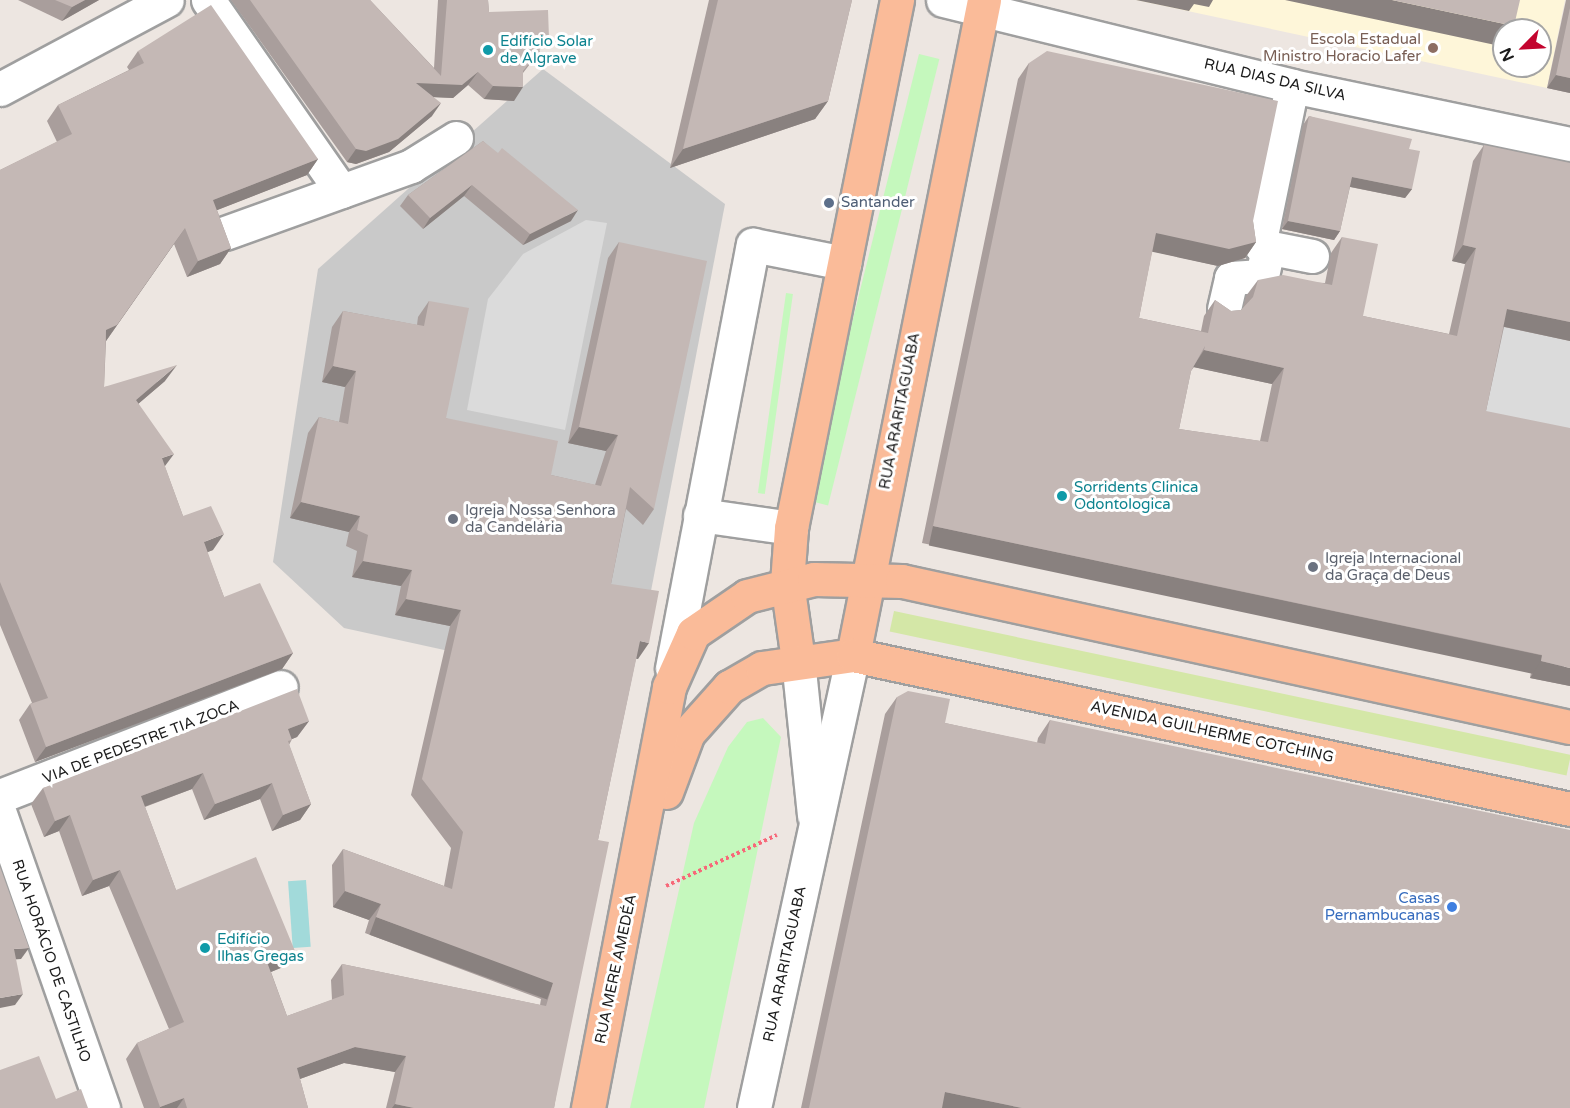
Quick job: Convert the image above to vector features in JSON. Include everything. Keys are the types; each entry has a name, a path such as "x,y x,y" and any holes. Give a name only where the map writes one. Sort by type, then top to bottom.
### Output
{"main road":[{"name":"RUA ARARITAGUABA","path":"798,660 787,583 791,528 897,0"},
{"name":"RUA ARARITAGUABA","path":"854,655 867,578 983,4"},
{"name":"RUA MERE AMEDÉA","path":"588,1108 669,687 693,633 734,601 787,583 867,578"},
{"path":"867,578 902,581 1570,727"},
{"name":"RUA MERE AMEDÉA","path":"643,831 660,810 688,733 708,710 754,672 798,660 854,655"},
{"name":"AVENIDA GUILHERME COTCHING","path":"854,655 1570,809"}],"street":[{"path":"0,89 167,0"},
{"path":"208,0 341,191"},
{"name":"RUA DIAS DA SILVA","path":"943,0 983,4 1292,86 1570,144"},
{"path":"1292,86 1260,241 1268,248 1312,256"},
{"path":"225,233 411,166 456,138"},
{"path":"669,687 753,245 844,262"},
{"path":"1224,309 1231,278 1263,275 1268,248"},
{"path":"700,515 791,528"},
{"name":"RUA ARARITAGUABA","path":"754,1108 815,820 827,796 854,655"},
{"name":"RUA ARARITAGUABA","path":"798,660 815,820"},
{"name":"VIA DE PEDESTRE TIA ZOCA","path":"0,796 281,687"},
{"name":"RUA HORÁCIO DE CASTILHO","path":"0,814 103,1108"}],"path":[{"path":"666,886 777,835"}],"shaded area":[{"name":"Escola Estadual Ministro Horacio Lafer","path":"1136,0 1565,0 1552,64 1552,18 1492,18 1492,76"},
{"path":"543,69 725,204 638,659 499,662 344,628 273,562 318,269"},
{"name":"Escola Estadual Ministro Horacio Lafer","path":"1500,78 1549,78 1547,88"},
{"path":"586,220 607,223 565,430 467,410 488,299 523,254"},
{"path":"1496,325 1570,341 1570,447 1475,427"}],"green space":[{"path":"919,54 939,59 828,505 808,500"},
{"path":"786,293 793,294 765,494 758,493"},
{"path":"894,611 1570,755 1567,775 890,632"},
{"path":"763,718 781,737 704,1108 630,1108 694,823 728,747 747,722"}],"water":[{"path":"306,880 311,947 293,948 288,881"}],"building":[{"path":"55,0 85,0 72,7"},
{"path":"250,0 370,0 441,76 447,0 488,0 489,12 548,10 549,38 523,71 523,87 493,86 478,72 462,85 416,83 441,103 398,139 366,151 356,149"},
{"path":"718,0 852,0 828,101 683,149"},
{"path":"1392,0 1520,0 1516,18 1492,18 1492,21"},
{"path":"211,5 318,159 213,200 231,248 198,261 185,228 117,325 106,330 104,387 177,365 136,400 174,454 162,458 183,516 211,506 224,534 204,542 224,597 260,583 293,653 46,747 30,704 48,698 0,582 0,170 72,134 58,105 144,63 138,51"},
{"path":"1570,8 1570,78 1556,75"},
{"path":"1047,51 1278,101 1253,221 1256,242 1229,249 1156,233 1139,318 1208,333 1215,300 1231,311 1241,310 1253,297 1258,280 1283,275 1332,285 1342,237 1378,244 1363,316 1457,336 1476,248 1463,245 1484,145 1570,163 1570,322 1507,309 1486,411 1570,428 1570,668 1541,661 1542,655 933,526 1029,63","holes":["1205,346 1204,350 1284,368 1268,442 1179,429 1191,371"]},
{"path":"1309,116 1412,139 1409,149 1420,151 1412,189 1352,177 1340,231 1288,221"},
{"path":"483,141 498,153 502,148 578,210 530,234 472,185 430,218 408,195"},
{"path":"619,242 707,261 654,509 630,487 611,584 659,591 649,643 640,641 598,840 609,842 554,1108 414,1108 395,1104 406,1056 355,1047 297,1068 308,1108 187,1108 184,1098 160,1107 137,1043 184,1022 120,870 93,880 70,815 55,821 43,788 297,689 309,721 288,729 292,740 288,741 311,804 283,815 272,783 215,804 203,773 141,796 176,890 256,857 295,951 267,962 287,1016 344,995 342,964 546,1006 553,983 376,917 381,904 345,891 343,849 452,889 463,832 422,779 461,610 406,599 412,570 363,561 368,535 357,530 360,516 301,502 319,417 348,424 356,371 333,366 343,311 424,326 429,301 469,308 446,418 558,441 551,475 601,486 618,435 579,427"},
{"path":"908,691 950,699 945,723 1045,744 1050,720 1570,830 1570,1108 1022,1108 945,1092 942,1108 809,1108 897,697"},
{"path":"0,867 29,948 14,949 23,994 0,998"},
{"path":"39,1056 56,1099 81,1089 88,1108 0,1108 0,1070"}],"place":[{"name":"Escola Estadual Ministro Horacio Lafer","path":"1433,48"},
{"name":"Edifício Solar de Algrave","path":"488,50"},
{"name":"Santander","path":"829,203"},
{"name":"Sorridents Clinica Odontologica","path":"1062,496"},
{"name":"Igreja Nossa Senhora da Candelária","path":"453,519"},
{"name":"Igreja Internacional da Graça de Deus","path":"1313,567"},
{"name":"Casas Pernambucanas","path":"1452,907"},
{"name":"Edifício Ilhas Gregas","path":"205,948"}]}
